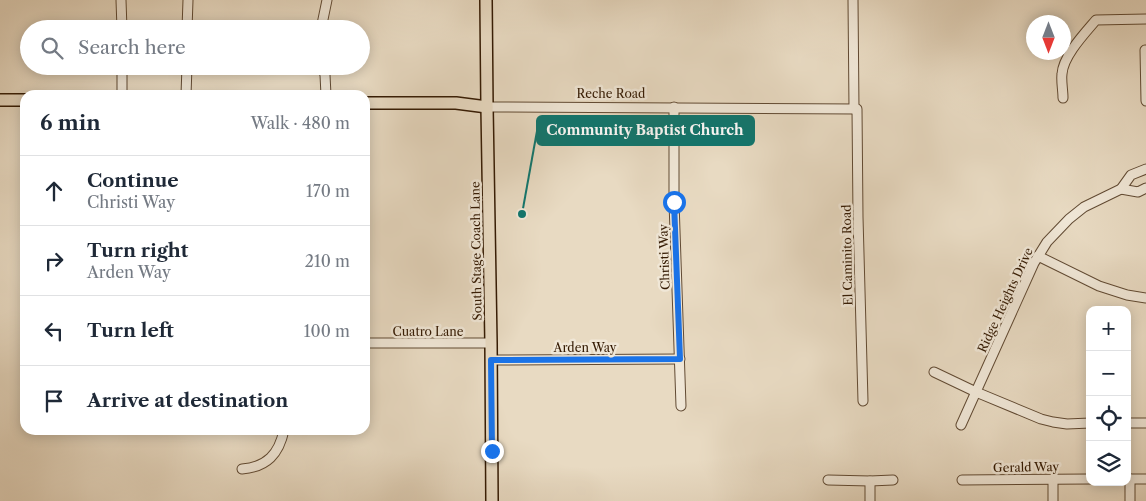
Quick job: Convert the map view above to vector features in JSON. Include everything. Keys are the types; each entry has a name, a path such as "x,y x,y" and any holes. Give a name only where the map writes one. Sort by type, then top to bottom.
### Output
{"main road":[{"name":"South Stage Coach Lane","path":"486,0 492,501"},
{"path":"0,100 20,100"},
{"name":"Reche Road","path":"370,103 456,103 487,107"}],"street":[{"path":"121,0 122,20"},
{"path":"187,20 188,0"},
{"path":"323,20 326,0"},
{"name":"El Caminito Road","path":"854,0 863,401"},
{"path":"1063,98 1063,68 1074,46 1096,20 1146,19"},
{"path":"1146,50 1146,101"},
{"path":"122,75 122,90"},
{"path":"186,75 186,90"},
{"path":"325,75 326,90"},
{"name":"Reche Road","path":"487,107 856,109"},
{"name":"Christi Way","path":"674,107 674,202 681,406"},
{"name":"Ridge Heights Drive","path":"961,425 1038,256 1047,242 1069,219 1084,207 1121,189 1131,175 1146,169"},
{"name":"Ridge Heights Drive","path":"1121,189 1138,192 1146,188"},
{"path":"1038,256 1099,286 1127,296 1146,299"},
{"name":"Cuatro Lane","path":"370,343 491,343"},
{"name":"Arden Way","path":"491,360 680,359"},
{"path":"934,372 1041,419 1067,424 1086,423"},
{"path":"1131,423 1146,423"},
{"path":"242,469 253,468 269,460 278,448 283,435"},
{"path":"1053,479 1053,501"},
{"name":"Gerald Way","path":"962,480 1086,479"},
{"path":"1131,479 1146,479"},
{"path":"828,480 893,480"},
{"path":"870,481 870,501"},
{"path":"1129,486 1130,501"}],"place":[{"name":"Community Baptist Church","path":"522,214"}],"route":[{"path":"492,451 491,360 680,359 674,202"}]}
